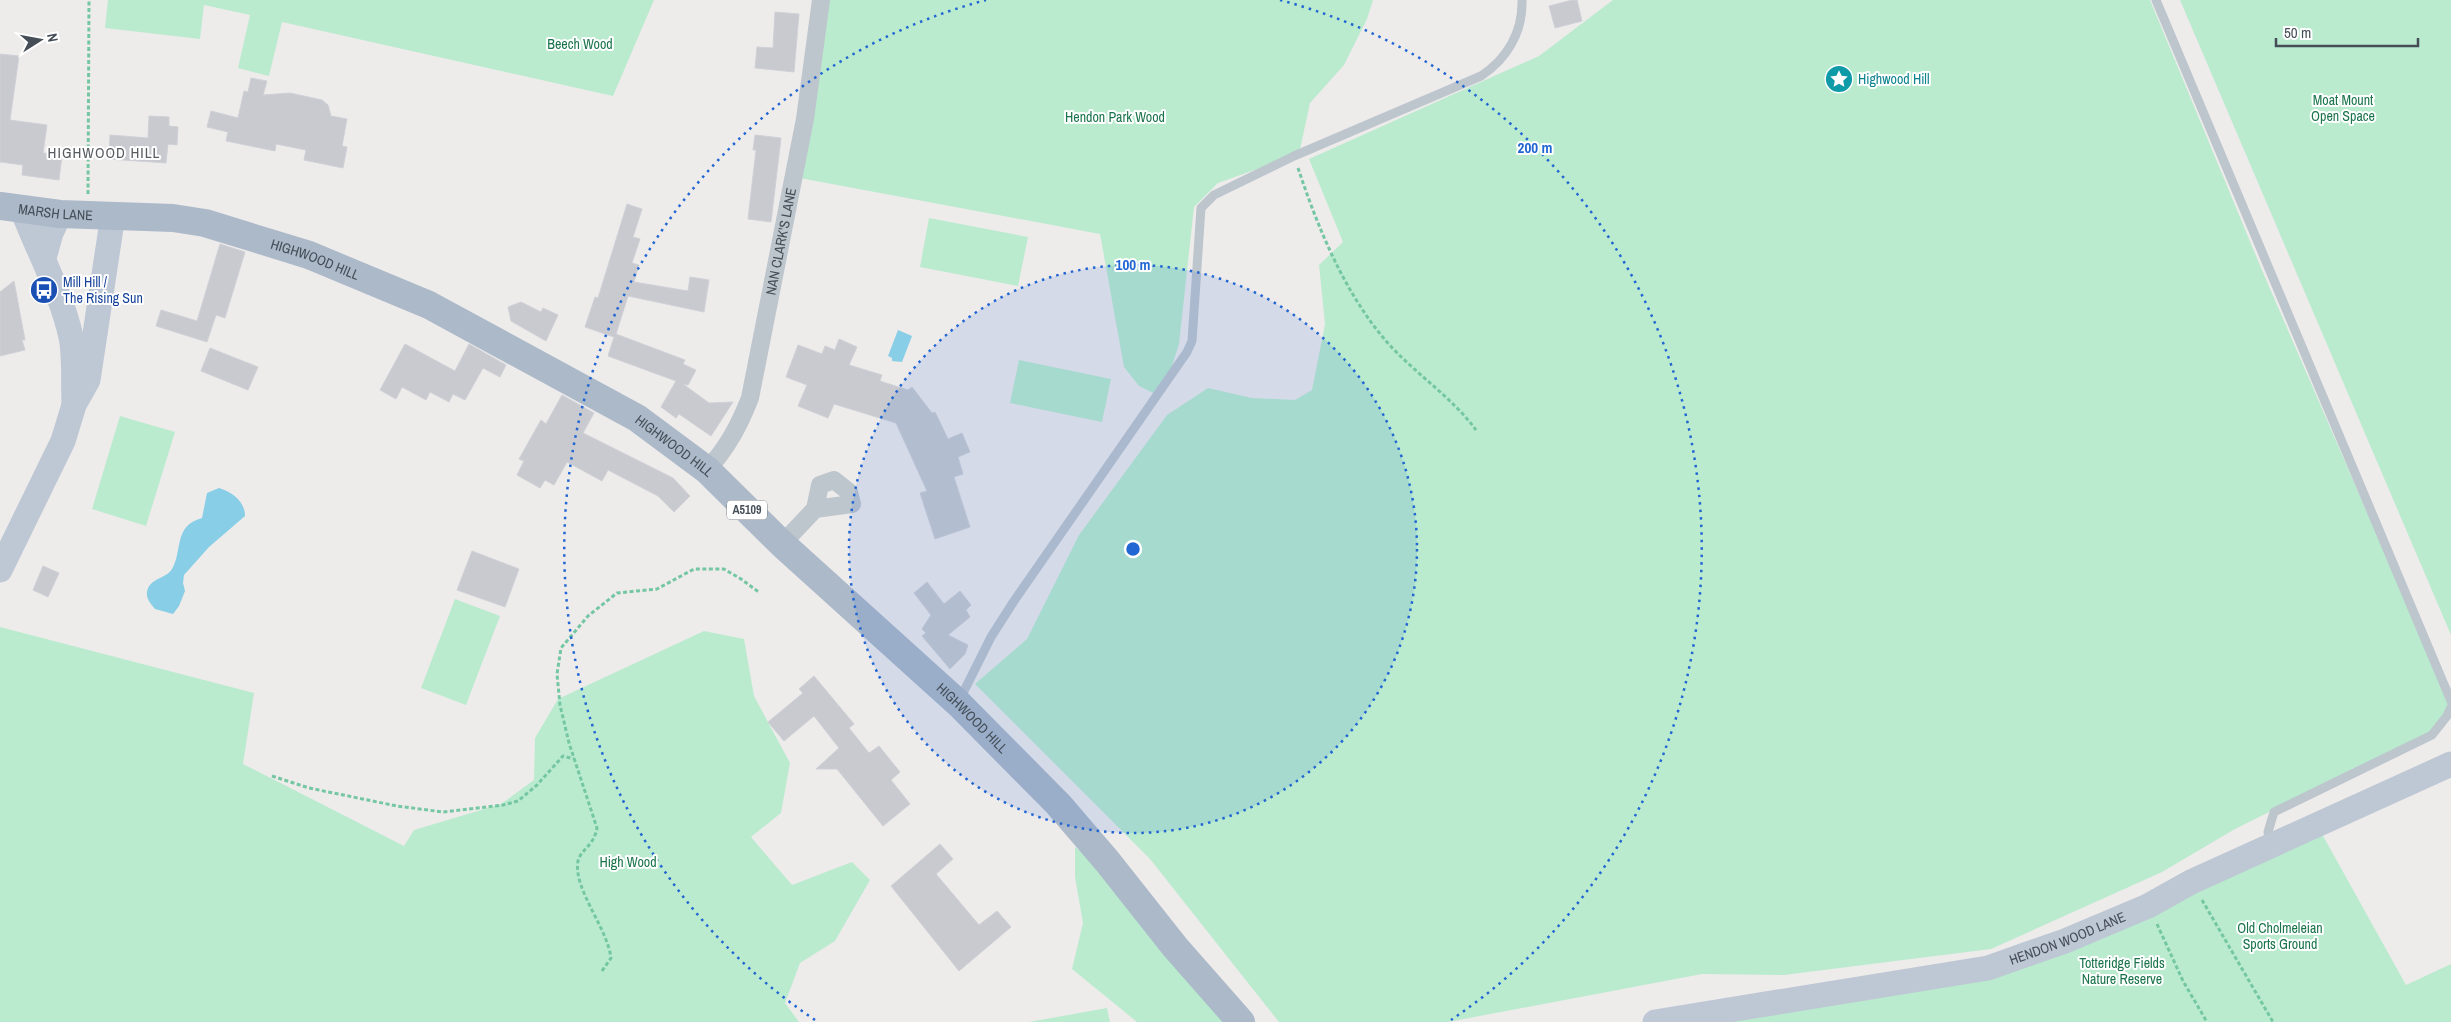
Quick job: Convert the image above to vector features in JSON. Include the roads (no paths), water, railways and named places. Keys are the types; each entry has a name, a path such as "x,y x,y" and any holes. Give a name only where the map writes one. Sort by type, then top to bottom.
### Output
{"main road":[{"name":"MARSH LANE","path":"11,207 60,214 100,215"},
{"path":"11,207 44,258 71,338 74,405"},
{"path":"44,258 50,233 60,214"},
{"name":"HIGHWOOD HILL","path":"100,215 174,218 205,223 309,255 430,305 637,418 707,470 782,544 958,704 1058,804 1107,861 1175,947 1241,1022"},
{"path":"0,570 63,441 74,405 88,380 100,215"},
{"name":"HENDON WOOD LANE","path":"1655,1022 1988,968 2065,941 2148,906 2191,882 2451,764"}],"street":[{"name":"NAN CLARK'S LANE","path":"707,470 723,453 739,427 750,398 805,119 821,0"},
{"path":"782,544 815,509"}],"lane":[{"path":"958,704 991,637 1014,601 1187,352 1192,341 1201,208 1214,194 1294,156 1481,76 1493,69 1503,58 1518,33 1523,15 1522,0"},
{"path":"2156,0 2451,701"},
{"path":"2271,846 2268,832 2274,812 2432,734 2447,716 2451,707"}],"water":[{"path":"898,330 912,336 902,362 892,361 892,358 888,356"},
{"path":"219,488 237,498 243,506 245,516 209,547 184,575 185,591 179,606 173,614 155,609 147,597 148,587 172,569 183,533 193,522 202,518 207,493"}],"place":[{"name":"Highwood Hill","path":"1839,79"},
{"name":"Mill Hill / The Rising Sun","path":"44,290"}],"district":[{"name":"HIGHWOOD HILL","path":"104,152"}],"park label":[{"name":"Beech Wood","path":"580,44"},
{"name":"Moat Mount Open Space","path":"2343,108"},
{"name":"Hendon Park Wood","path":"1115,117"},
{"name":"High Wood","path":"628,862"},
{"name":"Old Cholmeleian Sports Ground","path":"2280,936"},
{"name":"Totteridge Fields Nature Reserve","path":"2122,972"}]}
